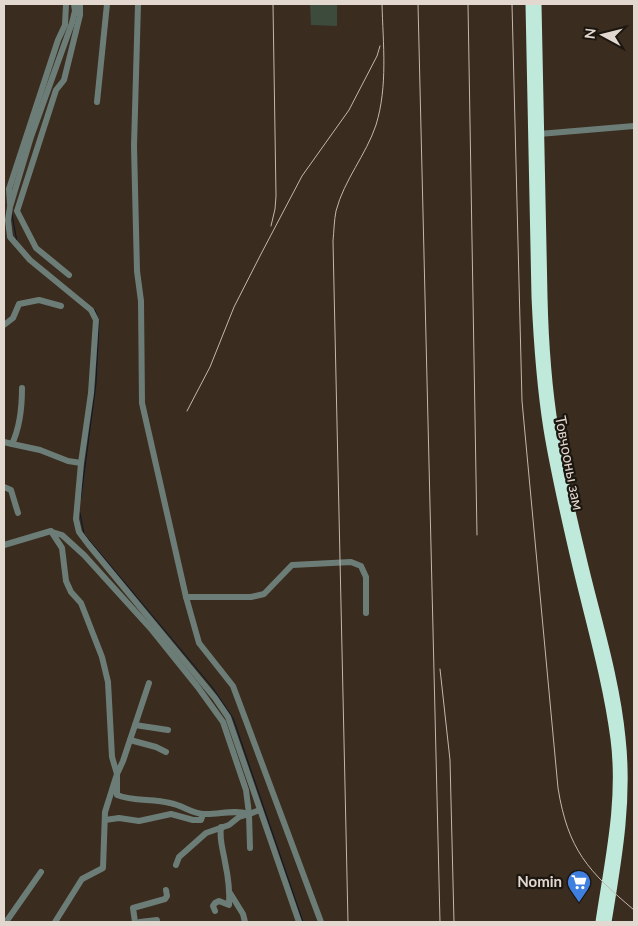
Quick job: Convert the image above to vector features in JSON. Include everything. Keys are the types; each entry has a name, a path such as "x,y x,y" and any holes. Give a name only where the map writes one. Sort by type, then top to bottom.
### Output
{"highway":[{"name":"Товчооны зам","path":"530,4 536,297 543,398 555,465 603,677 615,745 617,776 616,815 600,922"},
{"name":"Товчооны зам","path":"537,4 543,306 550,397 581,554 611,677 621,738 624,776 623,815 607,922"}],"street":[{"path":"10,208 9,189 58,40 65,25 66,4"},
{"path":"74,4 75,11 72,23 31,137 8,220 10,238 30,260 91,310 96,320 91,393 81,464 76,519 79,532 215,698 228,717 299,922"},
{"path":"69,275 36,248 17,211 56,90 64,80 80,16 80,4"},
{"path":"97,102 107,4"},
{"path":"138,4 134,146 136,271 141,300 142,402 186,597 199,643 232,686 320,922"},
{"path":"539,134 634,126"},
{"path":"4,325 13,318 19,304 39,300 61,306"},
{"path":"12,444 16,436 22,405 22,388"},
{"path":"4,442 40,450 81,464"},
{"path":"4,486 10,490 18,513"},
{"path":"51,531 62,548 66,582 71,592 81,603 102,657 109,690 112,757 117,774 117,796 169,802 203,814 231,811 249,814"},
{"path":"4,545 51,531 62,535 84,555 152,630 197,686 222,722 246,790 250,848"},
{"path":"186,597 251,597 264,594 292,565 351,562 362,566 366,577 366,613"},
{"path":"55,922 82,879 104,868 105,812 149,682"},
{"path":"135,725 168,730"},
{"path":"130,740 156,747 166,752"},
{"path":"176,865 179,857 206,833 260,810"},
{"path":"105,820 119,818 140,821 171,814 193,820 201,820 203,814"},
{"path":"215,911 213,906 219,901 229,905 230,893 226,863 220,842 221,827"},
{"path":"6,922 41,872"},
{"path":"135,922 133,908 164,899 166,890"},
{"path":"230,893 243,914 245,922"},
{"path":"140,922 156,920"}],"green space":[{"path":"310,4 337,4 337,26 311,25"}],"waterway":[{"path":"12,214 17,242"},
{"path":"81,497 96,383 99,321 95,310"},
{"path":"80,513 84,534 212,687 233,718 303,922"}],"railway":[{"path":"271,226 276,196 273,4"},
{"path":"348,922 333,241 336,211 344,189 372,136 380,110 384,65 382,4"},
{"path":"418,4 440,922"},
{"path":"468,4 477,535"},
{"path":"512,4 522,401 558,788 568,828 582,858 592,871 634,910"},
{"path":"187,411 210,367 234,307 302,176 349,110 377,56 380,46"},
{"path":"440,669 450,760 454,922"}],"place":[{"name":"Nomin","path":"579,903"}]}
